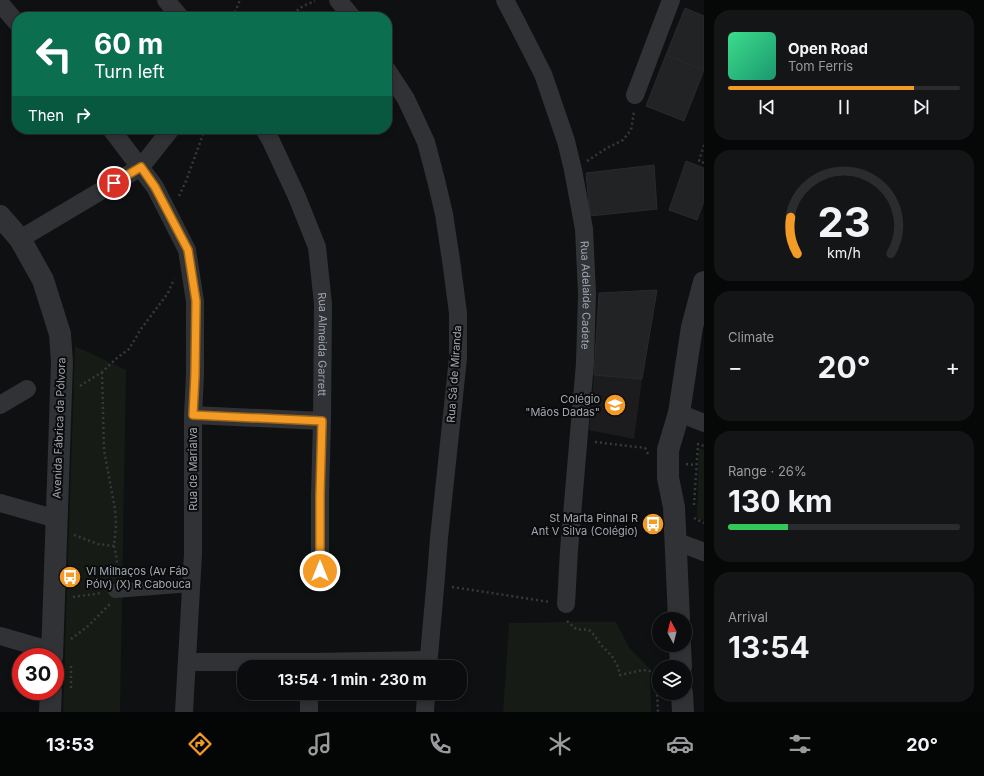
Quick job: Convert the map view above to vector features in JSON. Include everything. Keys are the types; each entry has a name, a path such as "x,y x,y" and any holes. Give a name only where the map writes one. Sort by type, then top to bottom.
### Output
{"street":[{"path":"166,0 176,12"},
{"path":"338,0 348,12"},
{"name":"Rua Adelaide Cadete","path":"504,0 543,74 566,141 584,229 587,294 585,363 580,437 570,535 566,604"},
{"path":"636,95 671,0"},
{"path":"0,3 12,17"},
{"name":"Rua Sá de Miranda","path":"392,78 406,99 426,142 444,214 458,313 458,358 439,538 428,660"},
{"name":"Rua de Marialva","path":"115,134 155,187 188,250 196,301 193,415 193,554 184,712"},
{"path":"20,239 141,167 167,134"},
{"name":"Rua Almeida Garrett","path":"267,134 317,247 323,304 320,571"},
{"name":"Avenida Fábrica da Pólvora","path":"0,216 20,239 43,280 60,334 62,362 57,519 58,648"},
{"path":"679,612 674,507 668,478 668,450 679,413 692,327 704,282"},
{"path":"0,405 27,389"},
{"path":"679,413 704,423"},
{"path":"674,507 680,478 681,449 679,413"},
{"path":"193,415 322,421"},
{"path":"0,503 57,519"},
{"path":"675,542 704,552"},
{"path":"115,590 191,585"},
{"path":"0,636 35,648"},
{"path":"188,662 237,663"},
{"path":"50,712 56,700"},
{"path":"309,712 310,700"},
{"path":"425,712 426,700"},
{"path":"682,700 683,712"}],"path":[{"path":"235,12 240,0"},
{"path":"295,12 303,6 315,1"},
{"path":"573,170 607,148 623,140 631,130 634,118 636,95"},
{"path":"704,145 699,161 704,163"},
{"path":"71,639 87,627 110,603 115,590 117,558 114,546 116,524 115,509 104,450 102,372 129,349"},
{"path":"580,437 593,442 645,448 651,459 668,465"},
{"path":"704,446 698,444 694,519 704,523"},
{"path":"72,534 98,544 114,546"},
{"path":"436,585 566,604 566,616 568,622 576,629 589,630 594,635 612,656 618,667 620,676 643,670 656,672 658,712"},
{"path":"71,598 115,590"}],"shaded area":[{"path":"75,346 126,370 120,712 63,712"},
{"name":"Colégio \"Mãos Dadas\"","path":"594,375 642,379 634,439 589,430"},
{"path":"699,448 704,450 704,521 697,518"},
{"path":"616,622 630,649 650,669 651,712 503,712 509,623"}],"building":[{"path":"685,8 704,16 704,70 666,55"},
{"path":"666,55 704,70 684,121 646,106"},
{"path":"686,161 704,168 704,201 697,220 669,210"},
{"path":"654,165 657,209 590,216 586,173"},
{"path":"657,290 642,379 594,375 599,293"}],"place":[{"name":"Colégio \"Mãos Dadas\"","path":"615,405"},
{"name":"St Marta Pinhal R Ant V Silva (Colégio)","path":"653,524"},
{"name":"Vl Milhaços (Av Fáb Pólv) (X) R Cabouca","path":"70,577"}],"route":[{"path":"114,183 141,167 155,187 188,250 196,301 193,415 322,421 320,571"}]}
